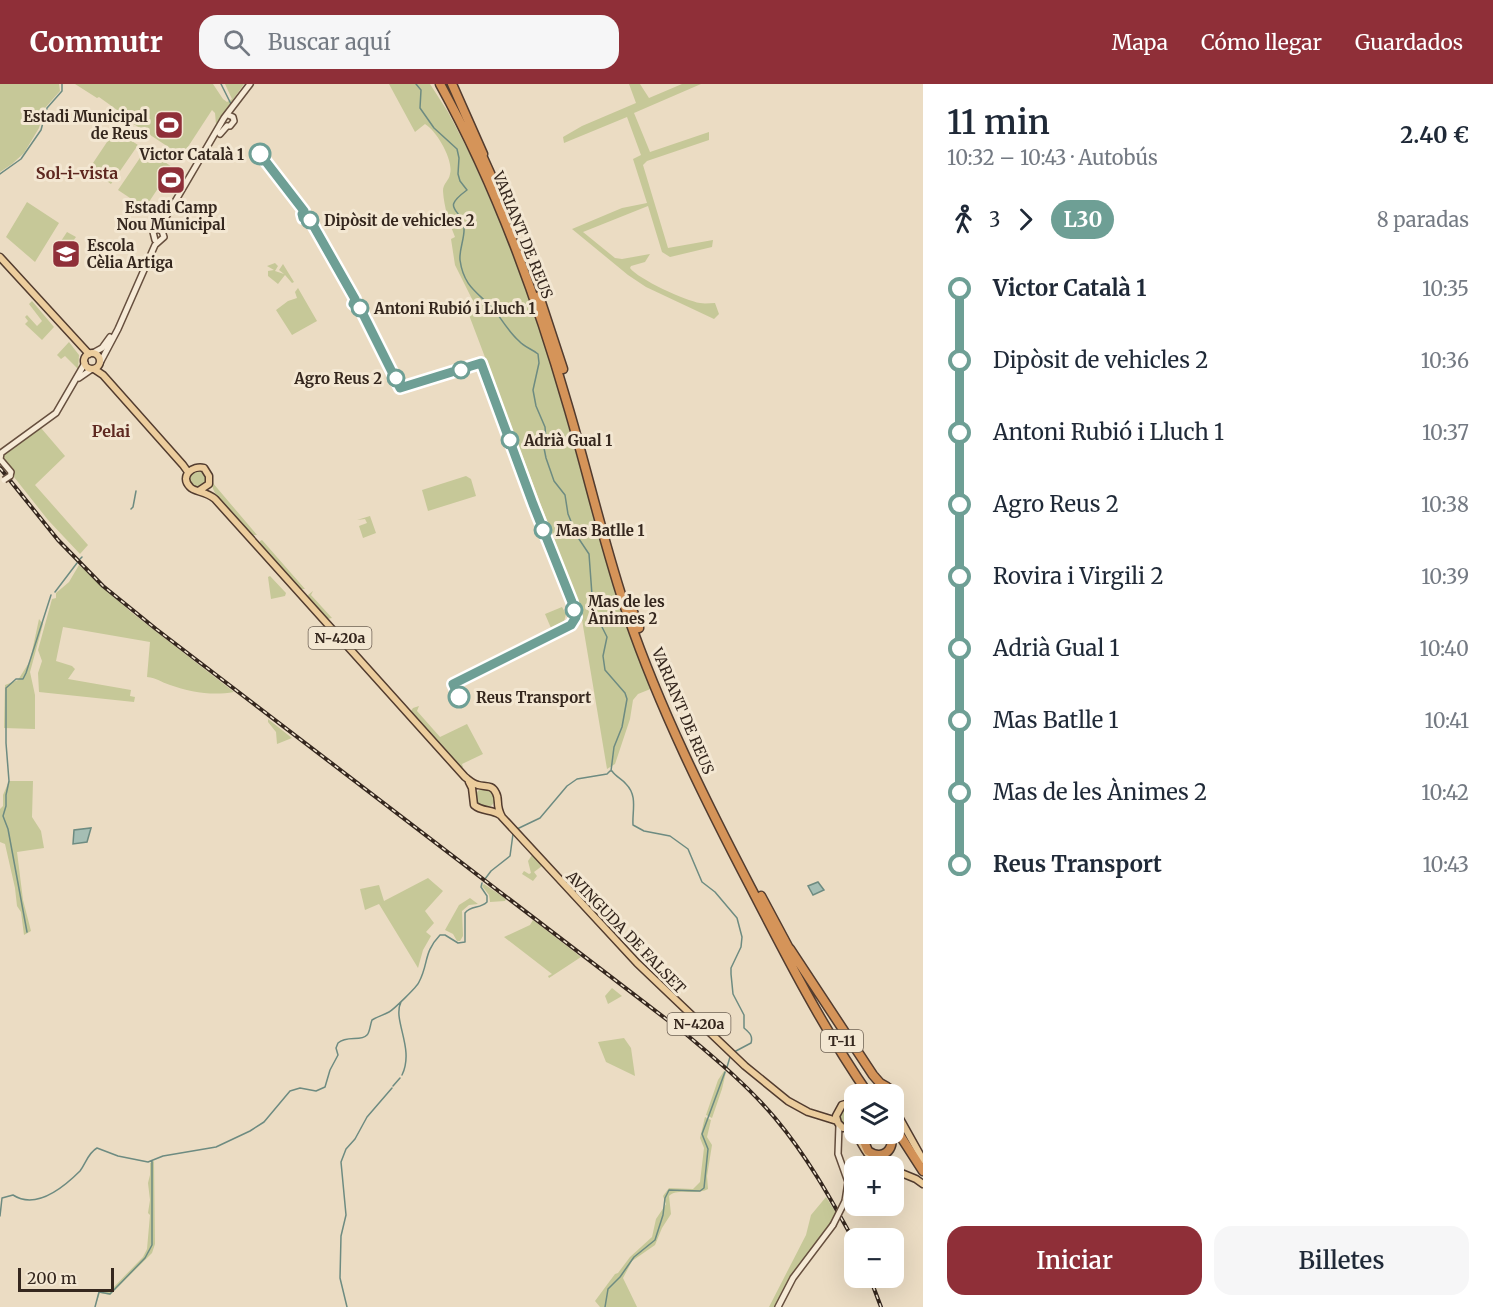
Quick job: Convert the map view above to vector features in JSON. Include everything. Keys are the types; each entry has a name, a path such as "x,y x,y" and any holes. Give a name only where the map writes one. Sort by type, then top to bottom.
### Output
{"highway":[{"path":"434,84 477,158"},
{"name":"VARIANT DE REUS","path":"440,84 477,158 513,239 568,405 628,615 651,675 732,851 812,996"},
{"name":"VARIANT DE REUS","path":"447,84 486,163 532,273 551,330 616,561 644,642 671,709 716,807 812,996"},
{"path":"452,84 479,142 486,163"},
{"path":"787,944 880,1084"},
{"name":"T-11","path":"812,996 858,1078 866,1084"},
{"name":"T-11","path":"812,996 871,1084"},
{"path":"904,1142 923,1172"},
{"path":"863,1144 868,1151 880,1155 886,1153 891,1144"},
{"path":"901,1144 923,1172"}],"main road":[{"name":"N-420a","path":"0,259 189,470"},
{"name":"N-420a","path":"88,357 98,356 96,366"},
{"name":"N-420a","path":"189,470 196,467 204,468 209,476 208,484 215,499 465,777 471,785 474,805 479,809 496,812 502,817"},
{"name":"N-420a","path":"189,470 187,484 215,499"},
{"path":"200,490 208,484"},
{"name":"N-420a","path":"465,777 475,784 490,786 494,790 502,817"},
{"path":"473,794 476,789 483,786"},
{"path":"487,810 496,802"},
{"name":"AVINGUDA DE FALSET","path":"502,817 637,963 729,1052 788,1101 808,1112 827,1117 844,1126"},
{"path":"838,1123 837,1113 844,1105"},
{"path":"827,1117 837,1113"},
{"path":"904,1126 923,1160"},
{"path":"904,1174 923,1184"}],"street":[{"path":"75,381 96,366 118,329 156,240 153,233 160,230 225,124 224,117 230,116 252,84"},
{"path":"225,124 233,124 230,116"},
{"path":"5,480 11,472 0,459 1,453 56,413 88,357 102,348 110,338 156,240"},
{"path":"778,1307 793,1278 833,1225 848,1189 847,1177 839,1156 838,1123"},
{"path":"838,1143 844,1134"}],"green space":[{"path":"0,84 59,84 60,91 45,108 39,128 24,153 0,172"},
{"name":"Estadi Municipal de Reus","path":"75,84 213,84 227,102 232,99 225,84 244,84 216,124 215,113 212,110 182,156 123,117 124,115 99,97 97,98"},
{"path":"389,84 430,84 448,112 471,156 517,261 552,368 610,575 653,688 638,694 633,700 630,719 615,764 607,769 580,608 469,315 470,309 475,305 455,265 451,239 455,237 444,203 443,191 451,168 447,154 435,133 425,124 415,132"},
{"path":"629,84 640,84 649,98 682,84 701,84 634,113 650,152 709,132 709,140 647,161 643,165 668,248 713,240 712,247 670,257 662,252 648,206 583,232 615,258 650,254 645,262 630,268 642,278 674,294 700,303 715,303 719,314 714,319 646,287 572,229 622,208 647,203 633,159 641,155 627,117 564,143 563,137 582,126 636,103"},
{"path":"115,130 138,145 111,184 89,169"},
{"path":"146,149 172,167 145,208 118,190"},
{"path":"27,202 59,223 35,262 6,237"},
{"path":"67,232 76,237 65,252 57,247"},
{"path":"275,263 278,266 275,271 284,274 279,270 283,264 294,282 292,283 285,275 278,284 268,276 268,271 274,270 267,266"},
{"path":"298,288 317,321 292,335 276,310 288,301 297,298 295,292"},
{"path":"32,301 54,327 42,340 25,324 28,321 25,317 27,315 37,326 42,321 29,304"},
{"path":"69,342 79,355 78,369 65,356 61,359 57,355"},
{"path":"41,428 65,456 35,485 88,545 80,554 48,520 14,477 14,472 4,460 4,452"},
{"path":"198,470 204,473 207,479 204,485 198,488 192,485 189,479 192,473"},
{"path":"466,476 471,479 476,496 428,511 422,490"},
{"path":"212,482 257,535 251,535 227,510 216,495"},
{"path":"370,516 376,533 363,538 359,526 367,523 365,519 357,520"},
{"path":"262,540 305,589 300,589 260,545"},
{"path":"79,565 131,612 234,692 218,694 193,691 147,677 150,642 63,627 56,661 75,669 68,679 131,690 130,696 135,697 134,702 39,692 38,673 42,661 38,650 52,599 56,598 56,593 69,582"},
{"path":"270,576 286,593 285,596 271,599 268,577"},
{"path":"313,591 311,595 332,618 327,619 309,600 308,595"},
{"path":"562,607 566,614 564,622 551,628 545,614"},
{"path":"39,619 43,624 30,672 35,695 35,729 4,728 5,685 18,680 30,661"},
{"path":"419,706 417,711 440,737 467,724 483,754 462,764 461,768 411,711"},
{"path":"268,719 292,738 277,744 276,732"},
{"path":"9,781 33,781 32,817 41,831 44,848 17,852 23,900 31,931 24,935 5,844 0,842 0,809 3,806 3,795"},
{"path":"485,788 492,791 495,798 492,805 485,808 478,805 475,798 478,791"},
{"path":"532,855 542,866 534,872 537,876 533,881 522,874 524,871 531,873 528,861"},
{"path":"428,878 443,891 425,911 434,923 426,932 431,936 423,950 418,968 379,904 365,910 360,889 379,885 384,901"},
{"path":"484,884 506,899 505,901 490,902 489,895 482,886"},
{"path":"470,898 478,904 469,905 462,911 463,936 460,941 457,941 453,934 445,930 459,905"},
{"path":"533,920 581,957 549,978 548,976 552,974 504,937 530,925"},
{"path":"612,988 622,996 608,1004 605,996"},
{"path":"624,1038 631,1048 635,1076 606,1062 598,1042"},
{"path":"724,1071 726,1072 722,1089 712,1118 706,1115 718,1080"},
{"path":"844,1108 844,1124 840,1119"},
{"path":"705,1117 711,1120 707,1137 712,1145 707,1176 708,1189 698,1192 677,1192 669,1196 671,1214 655,1245 632,1261 623,1278 637,1307 600,1307 595,1301 615,1274 652,1237 656,1219 666,1204 663,1196 669,1188 693,1189 700,1182 704,1148 700,1138"},
{"path":"154,1161 155,1244 152,1253 110,1295 100,1293 95,1307 99,1290 110,1291 143,1257 147,1249 150,1215 148,1213 150,1200 148,1183 150,1163"},
{"path":"826,1197 836,1213 822,1237 789,1282 775,1307 769,1307 806,1235 811,1215"}],"shaded area":[{"path":"91,828 87,842 73,844 74,830"},
{"path":"818,882 824,890 813,895 808,886"}],"waterway":[{"path":"0,174 21,159 41,130 47,108 62,91 62,84"},
{"path":"221,84 231,104"},
{"path":"416,84 421,90 420,108 434,128 457,149 458,174 467,190 453,205 464,227 460,260 465,278 516,338 538,354 539,363 533,390 536,406 545,427 546,458 554,481 565,495 568,514 577,536 589,554 592,595 597,617 607,637 603,656 605,670 625,693 627,699 622,727 614,747 611,771"},
{"path":"131,509 136,491"},
{"path":"55,592 77,563"},
{"path":"27,932 8,829 3,816 9,781 6,688 16,679 23,679 26,673 51,595"},
{"path":"517,829 540,818 567,786 577,779 607,774 610,771"},
{"path":"612,771 626,784 632,794 633,825 644,831 670,836 688,849 702,882 715,892 737,918 742,937 741,947 731,968 733,994 744,1015 744,1028 752,1038 751,1043 734,1052"},
{"path":"485,879 491,871 510,856 513,834"},
{"path":"0,1216 2,1198 13,1195 31,1200 49,1195 80,1171 89,1155 97,1148 118,1156 148,1162 163,1156 216,1147 264,1122 290,1091 300,1088 316,1091 325,1087 338,1055 336,1048 338,1043 345,1039 361,1038 367,1035 372,1020 391,1010 410,993 419,982 431,947 440,935 445,935 458,943 465,942 465,913 487,902 487,896 481,887 482,883"},
{"path":"401,1002 399,1017 406,1055 402,1075"},
{"path":"727,1067 730,1057"},
{"path":"605,1307 608,1289 634,1257 655,1240 669,1190 700,1191 704,1188 708,1149 702,1134 725,1072"},
{"path":"393,1086 400,1078"},
{"path":"347,1307 340,1278 341,1236 346,1215 341,1162 346,1149 355,1139 367,1117 392,1088"},
{"path":"95,1307 99,1292 110,1294 145,1258 152,1245 152,1161"}],"railway":[{"path":"0,468 58,540 103,586 687,1035 733,1075 787,1132 828,1194 847,1228"},
{"path":"874,1288 881,1307"}],"bus line":[{"name":"L30","path":"260,154 304,211 303,218 309,218 355,299 353,304 356,307 359,306 400,388 481,363 572,602 576,617 571,625 453,684 459,697"}],"place":[{"name":"Estadi Municipal de Reus","path":"169,125"},
{"name":"Victor Català 1","path":"260,154"},
{"name":"Estadi Camp Nou Municipal","path":"171,180"},
{"name":"Dipòsit de vehicles 2","path":"310,220"},
{"name":"Escola Cèlia Artiga","path":"66,254"},
{"name":"Antoni Rubió i Lluch 1","path":"360,308"},
{"name":"Agro Reus 2","path":"396,378"},
{"name":"Adrià Gual 1","path":"510,440"},
{"name":"Mas Batlle 1","path":"543,530"},
{"name":"Mas de les Ànimes 2","path":"574,610"},
{"name":"Reus Transport","path":"459,697"}],"district":[{"name":"Sol-i-vista","path":"77,173"},
{"name":"Pelai","path":"111,431"}]}
